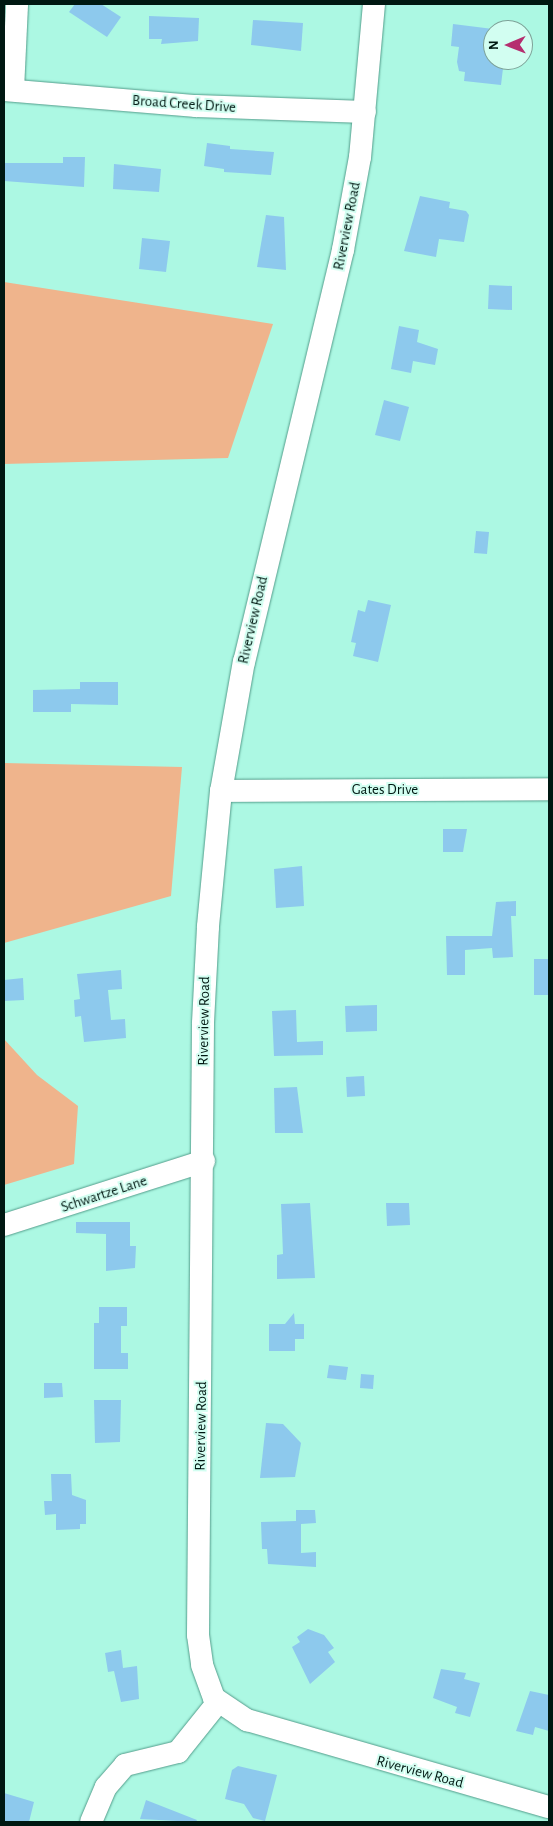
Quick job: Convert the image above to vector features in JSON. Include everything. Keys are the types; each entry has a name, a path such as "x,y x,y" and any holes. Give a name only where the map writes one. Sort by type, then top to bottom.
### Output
{"street":[{"path":"8,90 17,4"},
{"name":"Riverview Road","path":"374,4 365,112 341,258 244,661 221,791 205,970 198,1635 202,1664 218,1702 263,1726 549,1807"},
{"name":"Broad Creek Drive","path":"8,90 196,106 365,112"},
{"name":"Gates Drive","path":"221,791 549,789"},
{"name":"Schwartze Lane","path":"4,1225 204,1161"},
{"path":"91,1822 106,1787 125,1765 178,1752 218,1702"}],"shaded area":[{"path":"4,282 273,324 228,458 4,464"},
{"path":"4,763 182,767 171,896 4,943"},
{"path":"4,1039 37,1075 78,1106 74,1164 4,1185"}],"building":[{"path":"75,4 101,4 121,17 107,37 69,12"},
{"path":"149,16 199,18 198,41 161,44 162,39 149,39"},
{"path":"253,20 303,23 301,51 251,45"},
{"path":"453,24 483,28 483,70 503,70 501,85 464,81 465,72 459,71 457,62 459,47 451,46"},
{"path":"207,143 230,146 230,149 274,152 271,175 224,172 224,169 204,166"},
{"path":"63,157 85,157 84,187 4,181 4,163 63,163"},
{"path":"114,164 161,169 159,192 113,189"},
{"path":"420,196 450,202 449,208 466,211 469,215 464,242 439,239 436,257 404,251"},
{"path":"266,215 284,217 286,270 257,267"},
{"path":"142,238 170,241 166,272 139,269"},
{"path":"489,285 512,286 512,310 488,309"},
{"path":"399,326 419,330 417,342 438,349 435,365 413,361 411,373 391,369"},
{"path":"384,400 409,407 400,441 375,435"},
{"path":"476,531 489,532 487,554 474,553"},
{"path":"368,600 391,605 378,662 353,656 356,643 351,642 358,610 365,612"},
{"path":"80,682 118,682 118,705 71,704 71,712 33,712 33,690 80,689"},
{"path":"443,829 467,829 463,852 443,852"},
{"path":"302,866 304,906 276,908 274,869"},
{"path":"516,901 516,916 511,916 513,957 493,958 492,948 465,950 465,975 447,975 446,936 492,936 496,902"},
{"path":"534,959 549,959 549,995 534,995"},
{"path":"121,970 122,989 108,990 111,1020 125,1019 126,1038 84,1042 81,1016 75,1017 74,1000 80,999 77,974"},
{"path":"23,978 24,1000 4,1001 4,980"},
{"path":"377,1005 377,1031 346,1032 345,1006"},
{"path":"296,1010 297,1042 323,1041 323,1055 274,1056 272,1011"},
{"path":"364,1076 365,1096 347,1097 346,1077"},
{"path":"297,1087 303,1133 275,1133 274,1088"},
{"path":"310,1203 315,1278 277,1279 277,1255 283,1254 281,1204"},
{"path":"386,1203 409,1203 410,1225 387,1226"},
{"path":"76,1222 130,1222 130,1246 136,1246 135,1268 106,1271 106,1234 76,1233"},
{"path":"99,1307 127,1307 127,1326 121,1326 121,1353 128,1353 128,1369 94,1369 94,1323 99,1323"},
{"path":"294,1313 295,1324 304,1324 304,1339 295,1339 295,1351 269,1351 269,1324 285,1324"},
{"path":"329,1365 348,1367 346,1380 327,1378"},
{"path":"361,1374 374,1375 373,1389 360,1388"},
{"path":"44,1383 62,1383 63,1397 44,1398"},
{"path":"94,1400 121,1400 120,1442 95,1443"},
{"path":"266,1423 283,1424 301,1443 295,1477 260,1478"},
{"path":"51,1474 71,1474 72,1495 86,1500 86,1524 80,1524 80,1529 56,1530 56,1514 45,1515 44,1501 52,1501"},
{"path":"296,1510 315,1510 316,1523 301,1524 301,1553 316,1552 316,1567 268,1564 267,1549 262,1549 261,1522 296,1521"},
{"path":"308,1629 324,1635 334,1648 328,1652 335,1662 310,1684 292,1647 300,1642 297,1637"},
{"path":"121,1650 123,1668 137,1666 139,1699 121,1702 114,1671 108,1672 105,1653"},
{"path":"441,1669 466,1673 464,1679 480,1683 470,1717 455,1713 457,1707 433,1698"},
{"path":"530,1691 549,1695 549,1731 535,1727 533,1735 516,1731"},
{"path":"238,1766 277,1775 265,1821 253,1818 244,1804 225,1799 232,1770"},
{"path":"4,1793 34,1802 29,1822 4,1822"},
{"path":"146,1800 197,1820 196,1822 140,1819"}]}
